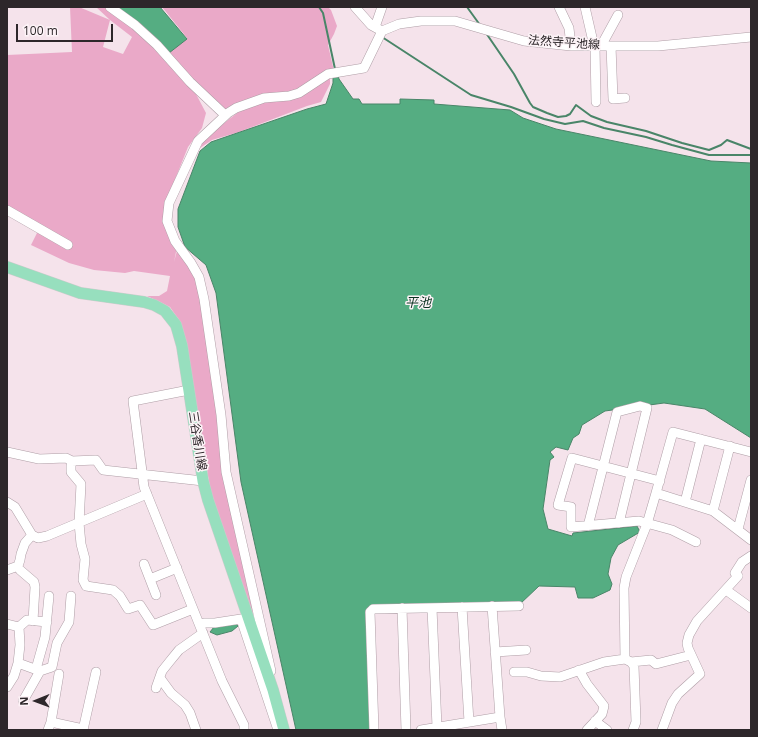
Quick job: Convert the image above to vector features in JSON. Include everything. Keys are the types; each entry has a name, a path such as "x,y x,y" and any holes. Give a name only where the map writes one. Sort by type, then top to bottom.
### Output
{"main road":[{"name":"三谷香川線","path":"7,266 60,287 80,293 144,302 154,305 165,311 176,325 180,335 203,481 212,513 272,690 284,730"}],"street":[{"path":"110,7 135,25 157,45 190,82 225,116"},
{"path":"355,7 371,26 378,29"},
{"path":"272,690 274,686 226,472 221,415 204,299 199,277 175,241 167,221 169,203 198,141 236,108 264,98 288,96 299,93 331,74 364,68 378,29 382,7"},
{"path":"559,7 569,28 571,46"},
{"path":"583,11 597,46 596,102"},
{"path":"597,46 618,15"},
{"name":"法然寺平池線","path":"378,29 409,22 455,20 524,41 571,46 658,46 751,37"},
{"path":"611,46 615,78 613,99 625,98"},
{"path":"7,210 68,245"},
{"path":"189,390 133,401 144,487 222,681 244,725 244,730"},
{"path":"588,526 617,412 640,406 647,408 620,523"},
{"path":"633,730 636,722 634,666 628,661 624,588 626,577 647,524 673,432 751,452"},
{"path":"685,502 701,439"},
{"path":"713,511 730,446"},
{"path":"7,452 39,459 66,458 72,461 96,460 103,470 203,481"},
{"path":"660,480 572,458 558,505 571,507 571,527 639,521 672,530 696,542"},
{"path":"72,461 71,472 81,484 79,523 81,544 85,559 83,580 86,586 113,590 120,596 128,609 140,606 153,625 193,609"},
{"path":"738,530 751,480"},
{"path":"656,493 713,511 751,540"},
{"path":"7,502 15,507 32,535 38,538 47,536 147,494"},
{"path":"7,570 18,566 20,554 25,543 32,535"},
{"path":"662,730 672,703 678,694 700,674 687,643 689,635 697,621 738,576 735,573 742,562 750,559"},
{"path":"144,564 156,595"},
{"path":"150,579 176,568"},
{"path":"20,570 39,587 33,621"},
{"path":"726,590 751,608"},
{"path":"23,701 38,670 45,637 49,596"},
{"path":"18,663 38,670 52,667 57,644 69,622 71,596"},
{"path":"492,606 502,730"},
{"path":"374,730 370,612 373,609 520,606"},
{"path":"462,607 466,725"},
{"path":"402,608 406,730"},
{"path":"432,608 437,727"},
{"path":"156,688 162,671 179,650 202,629 204,623 241,619 278,730"},
{"path":"19,627 27,620 47,622"},
{"path":"7,624 19,627"},
{"path":"7,687 14,676 18,663 20,645 19,627"},
{"path":"495,652 526,650"},
{"path":"514,672 527,672 541,676 560,678 604,662 651,660 656,664 691,655"},
{"path":"579,670 587,684 604,706 602,714 587,730"},
{"path":"59,674 49,726 83,730 96,672"},
{"path":"160,678 171,693 185,705 190,713 196,730"},
{"path":"421,730 437,727 466,725 500,717"},
{"path":"595,720 607,730"}],"shaded area":[{"path":"70,7 79,7 110,20 96,7 120,7 185,40 187,38 162,7 328,7 331,10 337,26 328,45 334,71 299,90 218,114 196,94 206,113 202,128 188,147 172,187 166,212 177,247 174,262 178,247 198,277 220,415 265,656 213,506 187,350 181,323 170,307 147,296 159,296 167,291 170,276 134,271 125,273 94,270 69,263 31,245 40,227 7,208 7,55 72,52","holes":["110,20 132,37 123,54 103,47"]},
{"path":"330,77 330,84 321,102 239,132 212,140 200,148 206,137 245,107 296,96 311,91 319,81"}],"water":[{"path":"116,7 160,7 187,39 169,53"},
{"name":"平池","path":"338,75 339,79 353,99 359,99 362,104 400,104 400,99 434,100 434,104 510,110 523,118 556,129 711,161 751,163 751,438 705,409 664,403 605,411 582,425 579,434 573,438 568,450 556,447 550,452 554,457 550,460 543,509 548,529 572,536 573,533 637,526 640,532 618,545 611,558 608,574 612,584 610,590 593,598 578,598 575,587 539,586 520,604 368,607 371,730 296,730 241,482 216,293 206,265 185,247 178,227 178,209 200,151 211,142 307,109 326,104 333,83 333,76"},
{"path":"235,622 238,626 232,631 217,635 210,632 214,627"}],"waterway":[{"path":"319,7 323,13 335,69"},
{"path":"467,7 480,25"},
{"path":"486,33 514,74 533,107 558,117 570,114 576,105 591,116 607,122 646,131 709,150 721,145 727,140 751,149"},
{"path":"382,37 471,95 544,119 565,124 583,121 604,128 646,137 709,155 751,155"}]}
